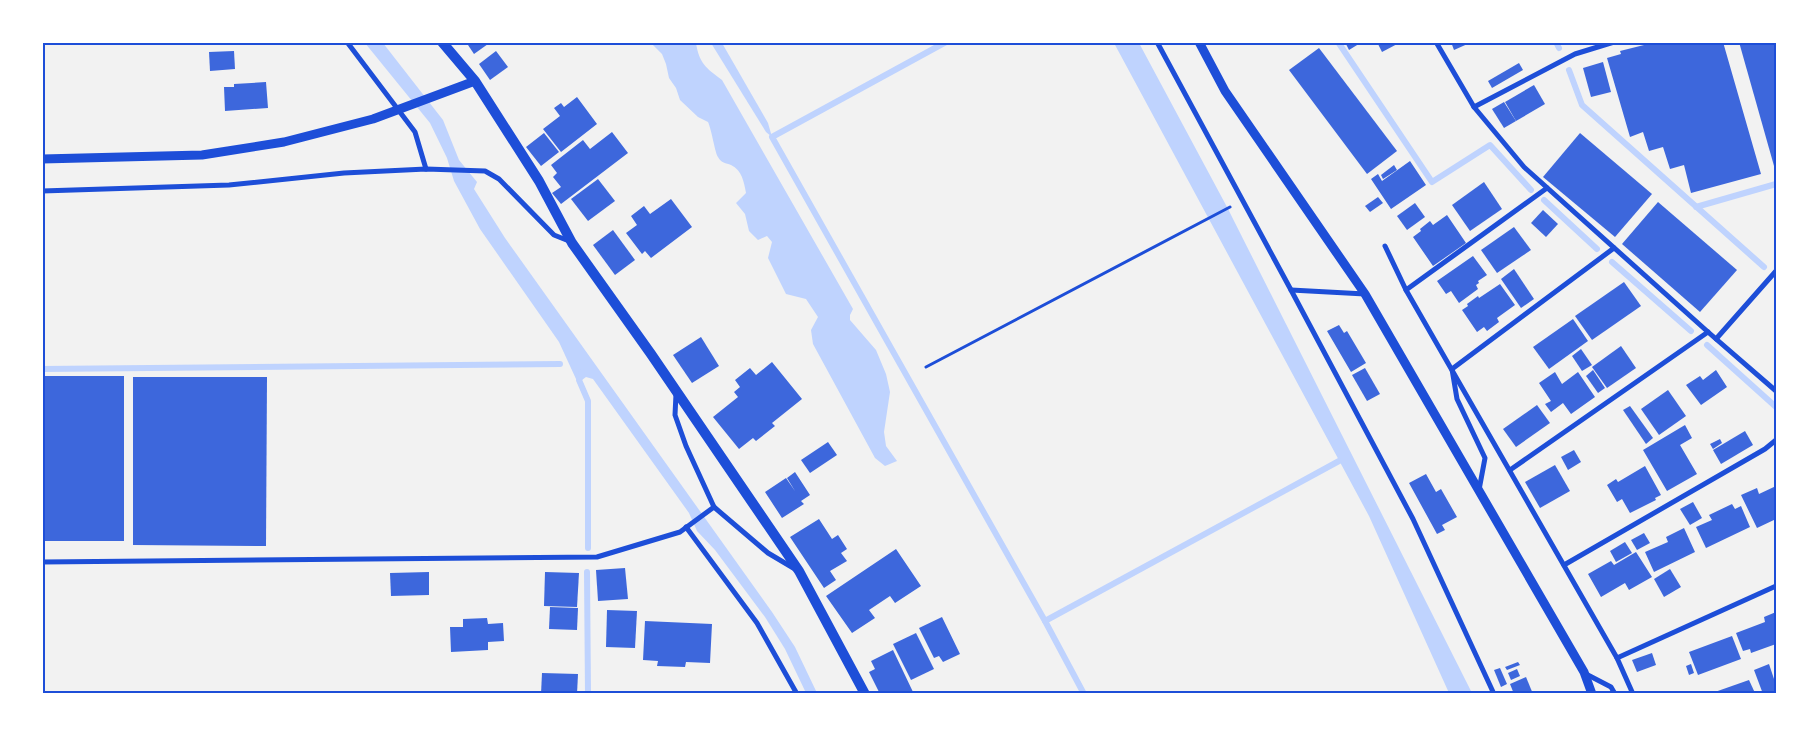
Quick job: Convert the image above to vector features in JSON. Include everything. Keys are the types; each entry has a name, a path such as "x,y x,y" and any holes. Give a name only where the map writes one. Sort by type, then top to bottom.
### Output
{"main road":[{"path":"442,42 475,81 539,182 572,243 651,354 800,571 866,694"}],"street":[{"path":"347,42 415,132 426,169"},
{"path":"1157,42 1413,519 1494,694"},
{"path":"1199,42 1225,91 1365,294 1584,672 1592,694"},
{"path":"1436,42 1474,107 1524,166 1776,391"},
{"path":"1474,107 1575,54 1614,42"},
{"path":"42,159 202,155 284,142 373,119 475,81"},
{"path":"42,191 229,185 344,172 426,169 485,171 499,180 554,235 572,243"},
{"path":"1406,290 1547,188"},
{"path":"1385,246 1406,290 1617,658 1633,694"},
{"path":"1452,369 1614,248"},
{"path":"1716,339 1776,271"},
{"path":"1291,290 1365,294"},
{"path":"1510,470 1708,332"},
{"path":"1452,369 1457,399 1485,458 1479,490"},
{"path":"676,392 675,415 686,446 714,507 768,553 800,571"},
{"path":"1564,565 1765,449 1776,440"},
{"path":"42,562 597,557 680,532 714,507"},
{"path":"686,527 757,623 797,694"},
{"path":"1617,658 1776,586"},
{"path":"1584,672 1611,686 1615,694"}],"path":[{"path":"926,367 1236,204"}],"water":[{"path":"365,43 383,43 443,120 459,160 477,182 474,189 505,238 772,612 795,647 817,693 806,693 785,649 765,617 715,550 697,531 689,513 593,379 586,377 582,380 576,379 559,342 480,229 454,181 447,158 430,123"},
{"path":"651,43 696,43 701,60 722,80 853,309 850,320 876,350 886,374 890,392 884,432 886,446 897,461 885,466 875,458 813,344 811,330 818,317 806,299 786,294 768,258 772,242 767,236 758,240 749,231 745,214 736,203 746,193 740,173 735,167 719,159 708,122 698,117 680,100 676,88 669,78 662,54"},
{"path":"711,43 722,43 768,123 772,137 766,132"},
{"path":"1114,43 1139,43 1227,207 1472,693 1449,693 1369,516"}],"building":[{"path":"466,42 487,42 488,44 474,54"},
{"path":"1345,42 1362,42 1349,50"},
{"path":"1377,42 1401,42 1382,52"},
{"path":"1451,42 1472,42 1454,50"},
{"path":"1723,42 1761,174 1691,193 1684,165 1670,169 1663,147 1649,151 1643,132 1630,137 1607,58 1621,54 1620,51 1652,43"},
{"path":"1739,42 1776,42 1776,173"},
{"path":"1319,48 1397,151 1367,174 1289,70"},
{"path":"234,51 235,69 210,71 209,52"},
{"path":"496,51 508,67 490,80 479,64"},
{"path":"1603,62 1611,92 1591,97 1583,68"},
{"path":"1519,63 1523,70 1492,88 1488,81"},
{"path":"266,82 268,108 225,111 224,87 234,87 234,84"},
{"path":"1534,85 1545,104 1516,121 1505,102"},
{"path":"577,97 597,124 561,152 543,129 560,116 554,108 561,103 564,107"},
{"path":"1504,102 1516,121 1504,128 1492,109"},
{"path":"612,132 628,153 561,204 552,193 561,187 553,177 557,173 551,165 583,140 590,149"},
{"path":"544,133 559,152 541,166 526,147"},
{"path":"1580,133 1652,194 1615,237 1543,177"},
{"path":"1410,161 1426,185 1391,209 1371,179 1378,174 1382,181"},
{"path":"1394,165 1397,170 1383,179 1381,175"},
{"path":"598,179 615,201 588,221 571,199"},
{"path":"1484,182 1502,209 1470,231 1452,205"},
{"path":"1378,197 1383,203 1370,212 1365,206"},
{"path":"671,199 692,227 651,258 645,251 642,254 626,233 637,225 631,216 644,206 650,214"},
{"path":"1658,202 1737,270 1700,312 1622,244"},
{"path":"1415,203 1425,217 1407,230 1397,216"},
{"path":"1543,210 1558,224 1546,237 1531,223"},
{"path":"1447,215 1466,243 1433,266 1413,237 1430,221 1433,225"},
{"path":"1514,227 1531,250 1497,273 1481,250"},
{"path":"613,230 635,260 615,275 593,245"},
{"path":"1473,256 1487,275 1478,281 1479,283 1476,285 1478,289 1459,303 1451,291 1446,294 1437,281"},
{"path":"1514,269 1534,299 1521,308 1501,279"},
{"path":"1624,282 1641,306 1592,340 1575,316"},
{"path":"1500,284 1515,305 1497,318 1499,322 1487,331 1484,327 1477,332 1462,310 1478,296 1479,298"},
{"path":"1573,319 1588,341 1549,369 1533,347"},
{"path":"1339,325 1344,333 1347,331 1366,363 1351,372 1327,331"},
{"path":"701,337 719,366 692,383 673,355"},
{"path":"1621,346 1636,368 1607,388 1592,367"},
{"path":"1581,349 1592,365 1582,371 1572,356"},
{"path":"772,362 802,399 772,423 775,426 756,441 753,438 739,449 713,417 738,397 734,392 740,387 735,380 750,368 756,375"},
{"path":"1365,368 1380,394 1367,401 1352,375"},
{"path":"1593,370 1605,388 1598,393 1586,376"},
{"path":"1716,370 1727,387 1701,405 1686,385 1700,376 1703,380"},
{"path":"1555,372 1562,384 1578,372 1595,397 1571,414 1563,403 1551,412 1545,404 1551,401 1539,383"},
{"path":"42,376 124,376 124,541 42,541"},
{"path":"133,377 267,377 266,546 133,545"},
{"path":"1668,390 1686,416 1659,435 1641,409"},
{"path":"1537,405 1550,423 1516,447 1503,429"},
{"path":"1630,406 1653,438 1646,444 1623,410"},
{"path":"1685,425 1692,438 1680,445 1697,474 1667,491 1643,450"},
{"path":"1745,431 1753,445 1721,464 1713,450"},
{"path":"1720,439 1722,443 1713,449 1710,444"},
{"path":"828,442 837,455 810,473 801,460"},
{"path":"1574,450 1581,462 1568,470 1561,457"},
{"path":"1555,465 1570,491 1540,508 1525,482"},
{"path":"1645,466 1661,495 1655,498 1656,500 1630,513 1622,499 1617,502 1607,485 1616,479 1618,482"},
{"path":"795,472 810,495 801,501 804,504 782,518 765,492 786,478 795,491 787,478"},
{"path":"1426,474 1436,492 1441,489 1457,517 1442,525 1445,530 1437,534 1409,483"},
{"path":"1776,486 1776,519 1757,528 1741,495 1757,488 1759,494"},
{"path":"1693,502 1702,518 1690,525 1680,509"},
{"path":"1732,504 1735,509 1741,506 1750,527 1706,548 1696,527 1712,520 1709,515"},
{"path":"819,519 832,539 838,535 847,549 841,553 847,561 830,571 836,580 824,588 790,537"},
{"path":"1684,528 1695,552 1654,572 1645,552 1668,542 1666,537"},
{"path":"1644,533 1650,543 1637,550 1631,540"},
{"path":"1625,542 1632,553 1616,562 1610,551"},
{"path":"896,549 921,586 895,603 890,596 869,610 875,618 852,633 826,596"},
{"path":"1636,552 1652,577 1629,590 1625,583 1601,597 1588,574 1611,561 1614,565"},
{"path":"625,568 628,599 598,601 596,570"},
{"path":"1670,569 1681,587 1664,597 1654,579"},
{"path":"429,572 429,595 391,596 390,573"},
{"path":"545,572 579,573 577,607 544,606"},
{"path":"550,607 578,608 577,630 549,629"},
{"path":"607,610 637,611 635,648 606,647"},
{"path":"1776,612 1776,644 1751,653 1750,649 1743,651 1736,633 1765,622 1764,617"},
{"path":"942,617 960,654 943,662 939,656 934,658 919,628"},
{"path":"487,618 488,624 503,623 504,641 488,642 488,650 451,652 450,627 463,627 463,619"},
{"path":"645,621 712,624 710,663 686,662 685,667 657,666 658,661 643,660"},
{"path":"916,633 934,669 911,680 893,644"},
{"path":"1732,636 1741,659 1698,675 1689,652"},
{"path":"893,650 913,692 910,694 880,694 869,672 875,669 871,661"},
{"path":"1652,653 1656,665 1637,672 1632,660"},
{"path":"1518,662 1520,665 1507,670 1505,667"},
{"path":"1691,664 1694,673 1689,675 1686,666"},
{"path":"1769,664 1776,685 1776,694 1763,694 1754,670"},
{"path":"1500,668 1507,684 1501,687 1494,670"},
{"path":"1517,669 1520,676 1511,680 1508,673"},
{"path":"542,673 578,674 577,694 541,694"},
{"path":"1526,677 1533,694 1514,694 1510,684"},
{"path":"1749,680 1755,693 1712,694 1712,693"}],"waterway":[{"path":"946,42 772,137 1045,621 1084,694"},
{"path":"1338,42 1432,182 1490,145 1531,190"},
{"path":"1556,42 1559,48"},
{"path":"1569,70 1582,105 1764,267"},
{"path":"1696,207 1776,184"},
{"path":"1544,200 1597,249"},
{"path":"1612,262 1691,331"},
{"path":"1707,345 1776,407"},
{"path":"42,369 560,364"},
{"path":"582,372 579,380 588,401 588,548"},
{"path":"1045,621 1339,461"},
{"path":"587,572 588,694"}]}
